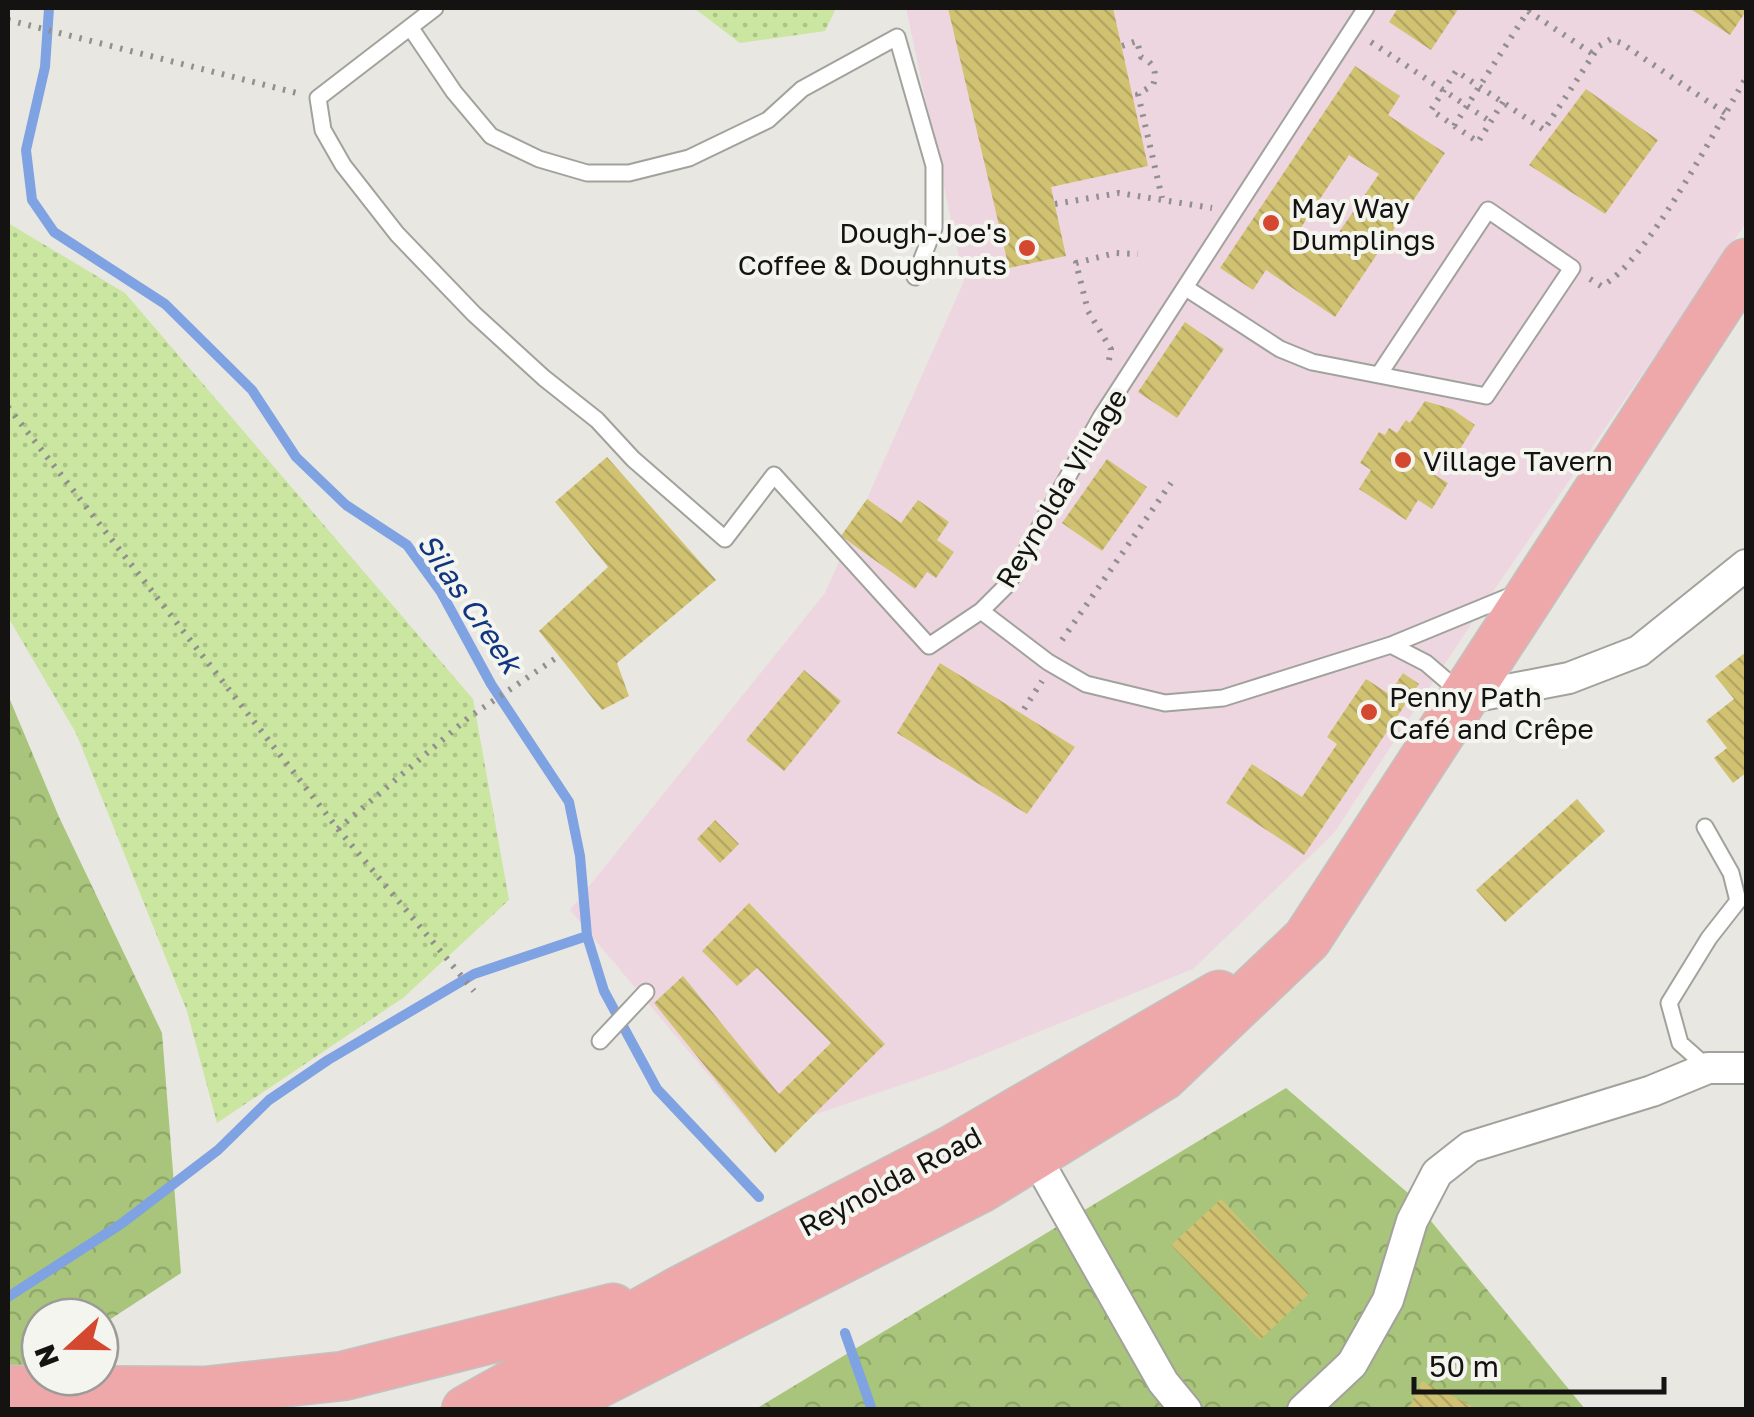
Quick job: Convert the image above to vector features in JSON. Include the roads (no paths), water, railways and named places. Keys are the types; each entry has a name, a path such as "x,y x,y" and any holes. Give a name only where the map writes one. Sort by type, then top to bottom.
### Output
{"main road":[{"name":"Reynolda Road","path":"466,1410 679,1291 950,1151 1023,1135 1163,1076 1307,940 1746,263"},
{"name":"Reynolda Road","path":"556,1406 981,1188 1023,1135"},
{"path":"8,1390 205,1391 343,1376 679,1291"}],"street":[{"path":"1466,698 1570,678 1639,651 1746,566"},
{"path":"1304,1410 1352,1364 1388,1300 1412,1221 1437,1173 1470,1147 1652,1091 1708,1068 1746,1068"},
{"path":"1023,1135 1163,1382 1186,1410"},
{"path":"8,1390 73,1409"}],"lane":[{"path":"435,8 318,98 323,130 336,154 396,234 474,314 597,420 632,459 725,540 774,475 929,646 980,611"},
{"name":"Reynolda Village","path":"1366,8 1102,417 1008,584 980,611 1048,662 1086,684 1165,704 1224,698 1390,645 1536,586"},
{"path":"410,27 490,136 539,159 587,173 629,173 689,158 768,120 802,89 897,37 934,166 934,228 915,277"},
{"path":"1186,288 1280,349 1312,362 1380,372 1486,396 1572,268 1488,210 1380,372"},
{"path":"1390,645 1426,663 1466,698"},
{"path":"1705,827 1732,873 1738,902 1709,938 1669,1002 1680,1044 1708,1068"},
{"path":"600,1041 646,992"}],"waterway":[{"name":"Silas Creek","path":"49,8 45,67 26,150 32,200 54,232 165,304 252,390 296,457 346,505 407,545 441,592 491,684 569,802 580,856 587,936 604,991 657,1089 759,1197"},
{"path":"8,1297 121,1224 218,1150 269,1100 328,1060 474,974 587,936"},
{"name":"Silas Creek","path":"845,1333 872,1410"}],"place":[{"name":"May Way Dumplings","path":"1271,223"},
{"name":"Dough-Joe's Coffee & Doughnuts","path":"1027,248"},
{"name":"Village Tavern","path":"1403,460"},
{"name":"Penny Path Café and Crêpe","path":"1369,712"}]}
